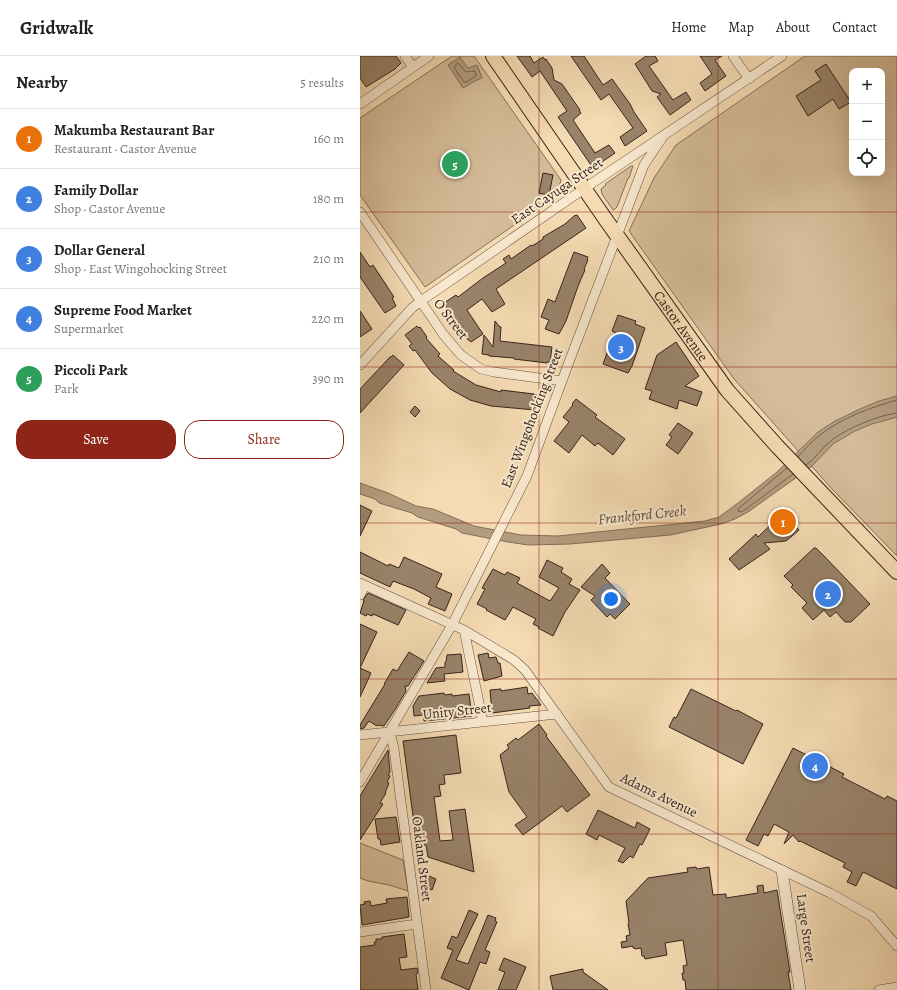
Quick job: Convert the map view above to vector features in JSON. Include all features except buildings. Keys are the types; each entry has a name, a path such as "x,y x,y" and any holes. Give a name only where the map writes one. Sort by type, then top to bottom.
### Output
{"main road":[{"name":"Castor Avenue","path":"493,56 617,236 727,390 777,446 897,572"}],"street":[{"path":"405,56 413,67"},
{"path":"360,92 363,102 429,56"},
{"path":"733,56 749,79"},
{"name":"East Cayuga Street","path":"360,365 412,308 421,301 782,56"},
{"name":"East Wingohocking Street","path":"360,782 452,625 526,476 644,165 662,138"},
{"name":"O Street","path":"360,212 453,346 462,355 481,369 501,374 562,381"},
{"path":"360,595 362,584"},
{"name":"Adams Avenue","path":"362,584 464,630 514,660 523,668 609,787 830,894 871,916 897,946"},
{"path":"464,630 483,722"},
{"name":"Unity Street","path":"360,735 557,714"},
{"name":"Oakland Street","path":"390,732 394,749 426,990"},
{"name":"Large Street","path":"782,871 800,990"},
{"path":"360,932 417,924"},
{"path":"879,990 897,987"}],"shaded area":[{"path":"452,56 474,56 561,180 556,196 425,287 360,195 360,118"},
{"path":"805,56 897,56 897,556 832,489 734,379 629,231 654,178 676,145"},
{"path":"633,166 629,178 617,207 613,210 602,194 601,189 606,185 605,184"},
{"path":"360,843 403,860 408,891 360,878"}],"water":[{"path":"460,57 468,68 477,65 482,78 463,88 448,65"},
{"path":"897,396 897,417 872,424 855,431 833,444 811,467 748,512 721,524 670,535 570,544 528,545 462,533 456,529 418,517 412,513 379,503 375,499 360,494 360,483 388,493 416,506 433,509 474,526 521,535 558,536 705,521 719,517 738,503 777,472 818,432 835,421 860,409 879,401"}],"place":[{"name":"Piccoli Park","path":"455,164"},
{"name":"Dollar General","path":"621,347"},
{"name":"Makumba Restaurant Bar","path":"783,522"},
{"name":"Family Dollar","path":"828,594"},
{"name":"Supreme Food Market","path":"815,766"}],"water label":[{"name":"Frankford Creek","path":"642,515"}]}
